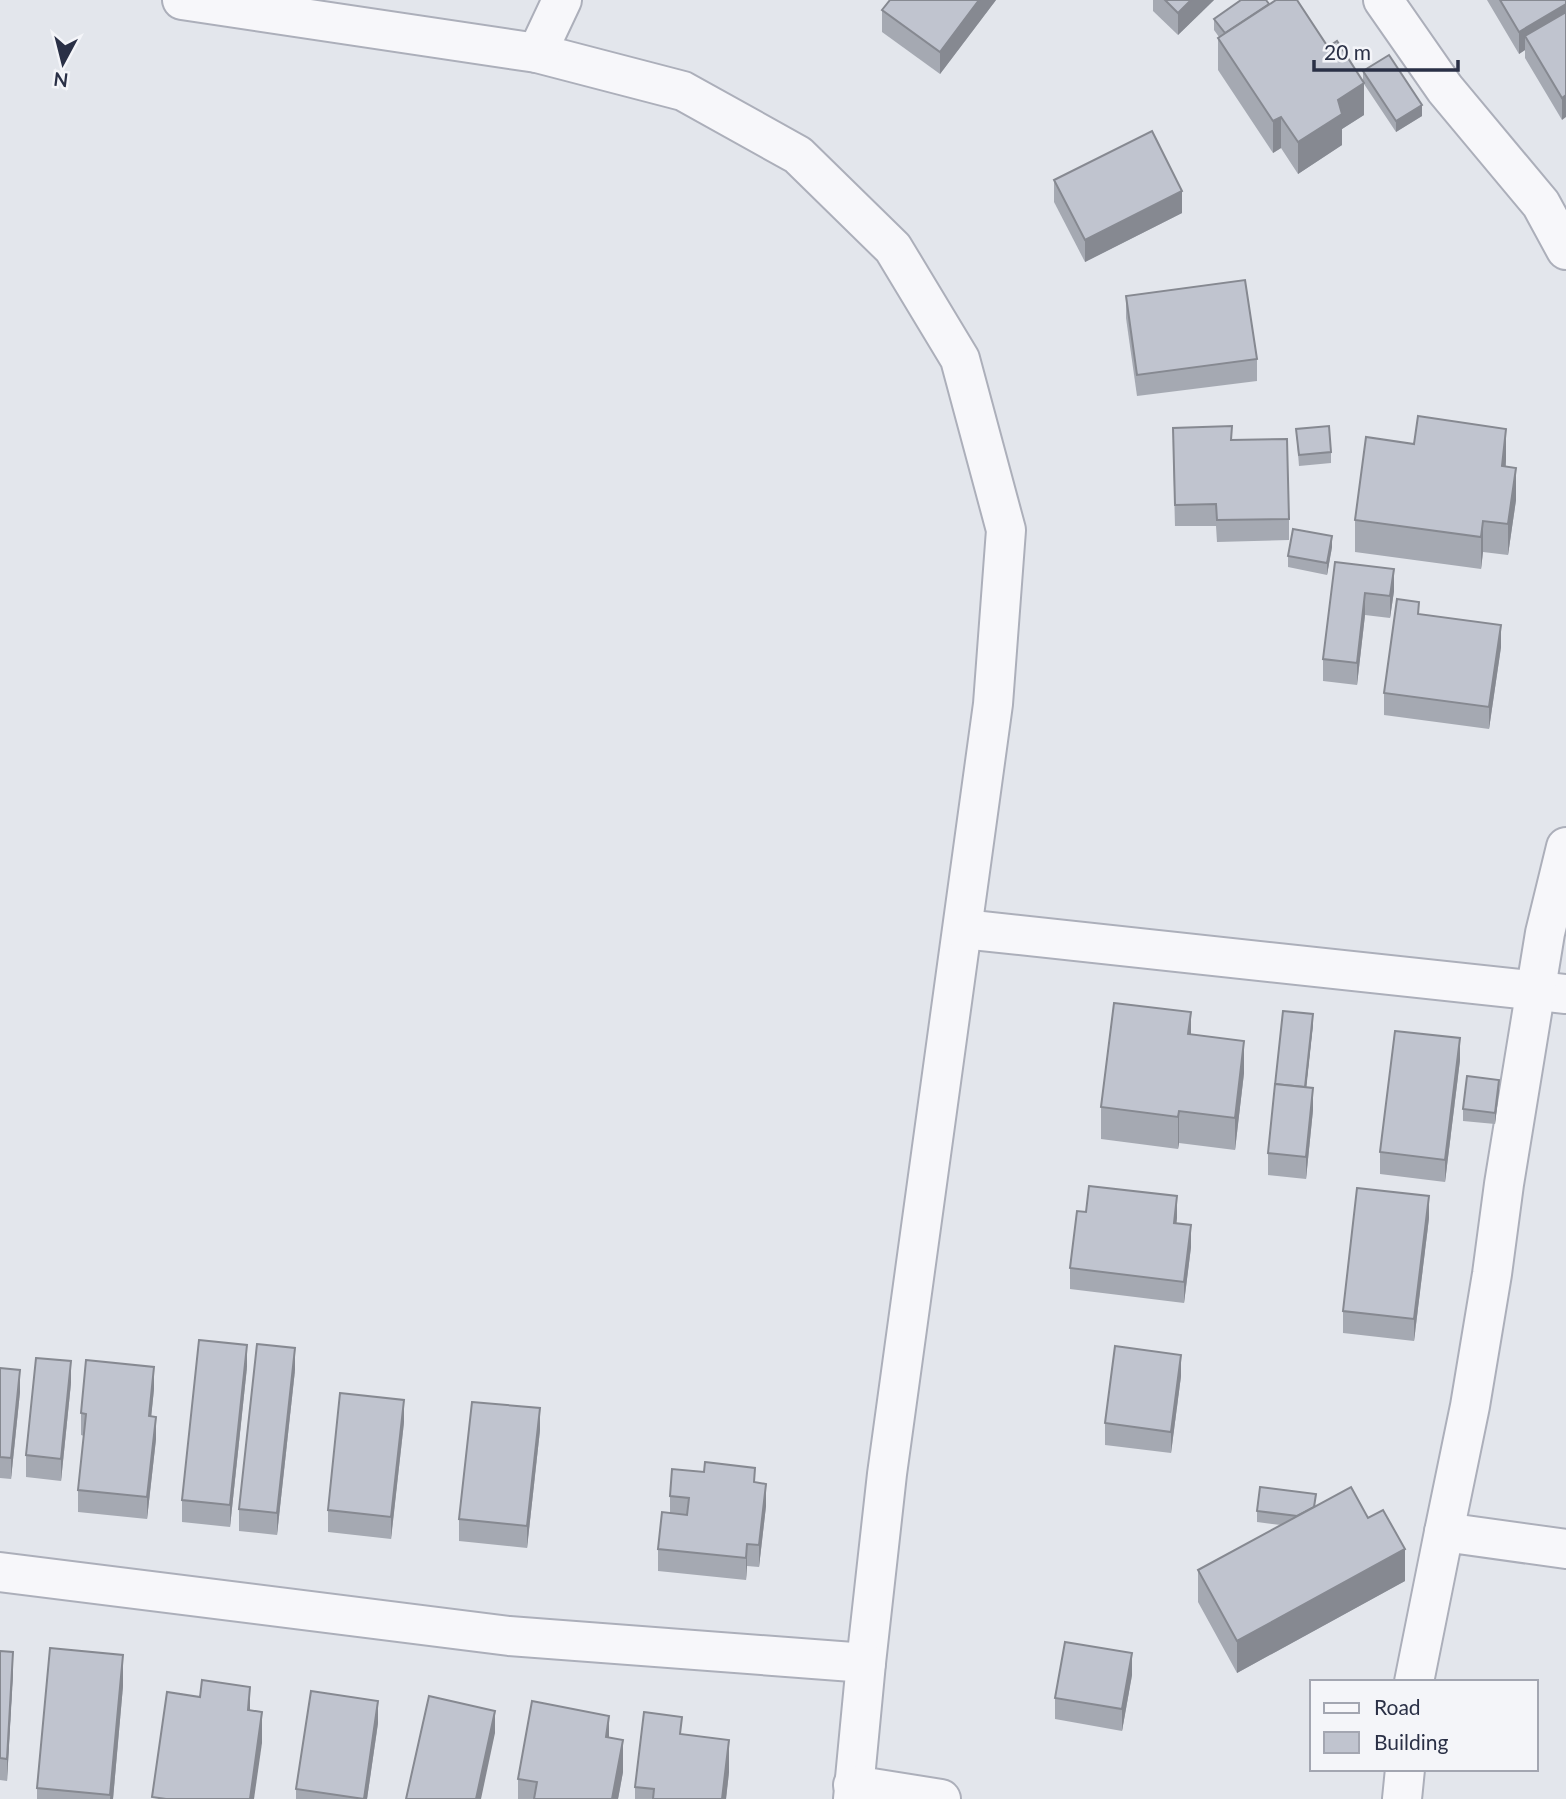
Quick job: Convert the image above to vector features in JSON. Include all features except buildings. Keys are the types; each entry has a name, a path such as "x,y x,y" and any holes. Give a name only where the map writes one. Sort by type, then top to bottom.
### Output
{"street":[{"path":"182,0 537,53 683,91 798,155 893,248 961,359 1006,530 993,704 887,1475 853,1792 941,1799"},
{"path":"537,53 562,0"},
{"path":"1383,0 1445,89 1554,196 1566,250"},
{"path":"1414,1680 1472,1392 1504,1184 1551,992 1545,933 1566,847"},
{"path":"963,929 1551,992"},
{"path":"1444,1532 1566,1549"},
{"path":"0,1572 509,1636 866,1662"},
{"path":"1402,1799 1405,1771"}]}
